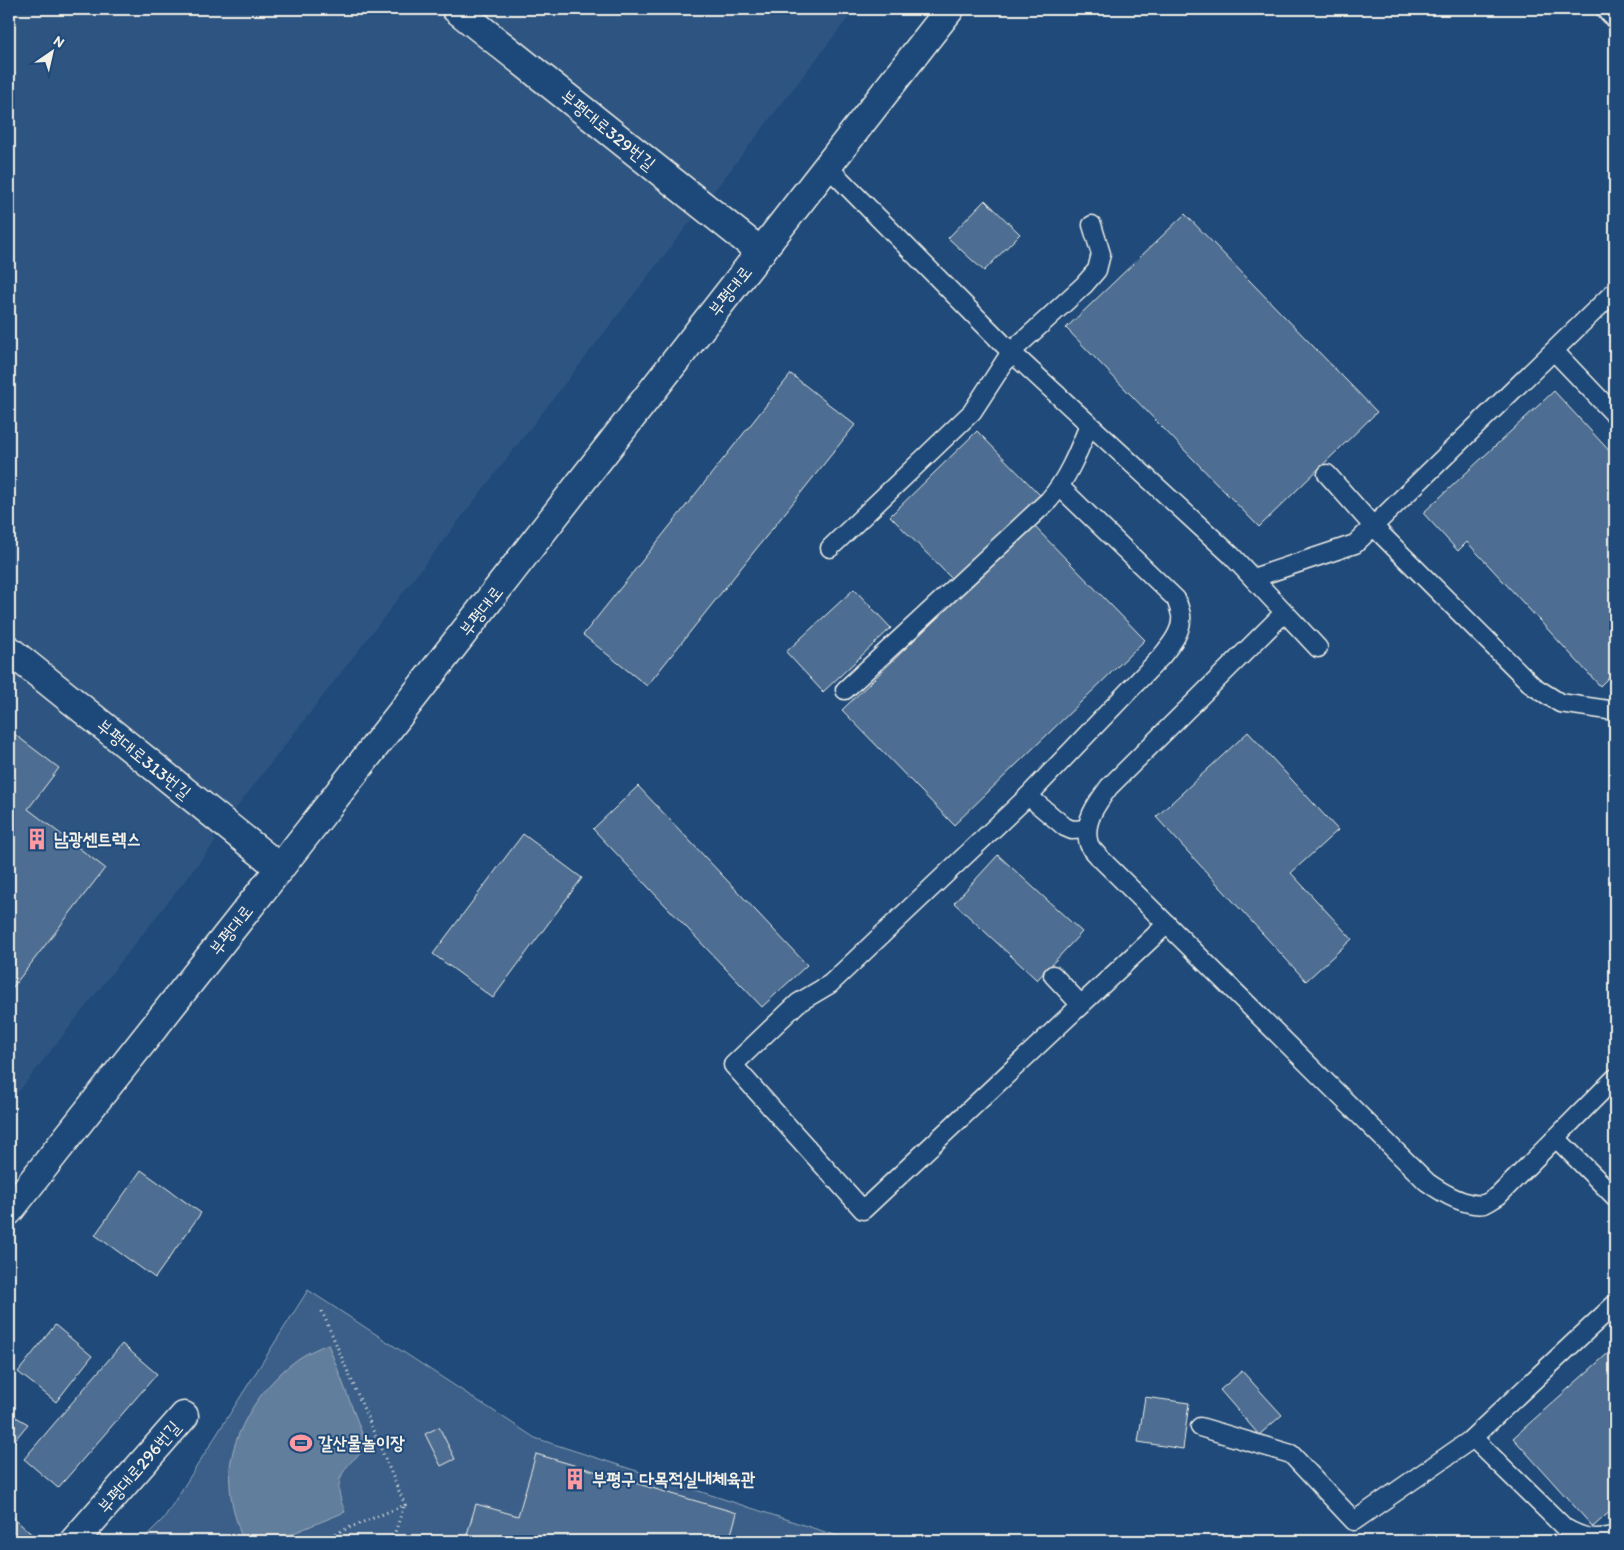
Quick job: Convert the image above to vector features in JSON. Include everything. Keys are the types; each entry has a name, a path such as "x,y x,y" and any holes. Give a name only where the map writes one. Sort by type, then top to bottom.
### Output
{"main road":[{"name":"부평대로329번길","path":"456,9 761,252"},
{"name":"부평대로","path":"9,1211 280,868 950,9"},
{"name":"부평대로313번길","path":"9,650 280,868"},
{"name":"부평대로296번길","path":"74,1541 184,1416"}],"lane":[{"path":"1605,9 1615,19"},
{"path":"827,166 1011,352 1231,555 1318,648"},
{"path":"830,548 972,412 1011,352 1084,285 1097,270 1101,254 1092,225"},
{"path":"1252,578 1355,544 1615,291"},
{"path":"1554,351 1615,415"},
{"path":"845,690 1060,487 1071,469 1090,425"},
{"path":"1327,474 1373,526 1533,686 1560,703 1615,711"},
{"path":"1060,487 1176,600 1181,615 1179,629 1171,644 1161,657 1028,796 830,984 798,1003 733,1065 864,1210 1167,924"},
{"path":"1284,613 1109,787 1095,806 1087,829 1090,845 1099,857 1427,1182 1447,1196 1483,1204 1498,1196 1615,1078"},
{"path":"1028,796 1065,827 1072,830 1087,829"},
{"path":"1053,975 1081,1005"},
{"path":"1556,1138 1615,1197"},
{"path":"1200,1427 1291,1454 1354,1520 1473,1438 1615,1304"},
{"path":"1473,1438 1565,1528 1578,1536 1606,1538 1615,1535"}],"path":[{"path":"321,1309 405,1505 392,1541"},
{"path":"317,1541 405,1505"}],"shaded area":[{"path":"9,9 855,9 213,838 216,841 9,1104"},
{"path":"308,1290 535,1438 853,1541 141,1541 164,1518"},
{"name":"갈산물놀이장","path":"328,1344 368,1449 349,1464 340,1479 340,1499 345,1512 274,1541 243,1541 233,1507 230,1486 233,1451 239,1434 257,1401 281,1373 302,1357"}],"building":[{"path":"985,200 1020,234 984,271 948,238"},
{"path":"1185,214 1377,412 1259,527 1066,328"},
{"path":"791,374 855,425 647,686 583,635"},
{"path":"1554,391 1615,457 1615,671 1600,686 1467,542 1458,551 1423,513"},
{"path":"977,431 1040,495 953,580 890,516"},
{"path":"1033,525 1145,640 954,825 842,710"},
{"path":"854,589 891,628 823,692 786,652"},
{"name":"남광센트렉스","path":"9,730 59,768 28,809 105,868 9,992"},
{"path":"1248,732 1338,830 1291,873 1352,939 1306,981 1156,817"},
{"path":"638,786 807,965 762,1007 593,829"},
{"path":"523,834 582,878 493,998 433,954"},
{"path":"998,855 1082,932 1037,980 954,903"},
{"path":"141,1170 201,1213 155,1278 95,1235"},
{"path":"55,1325 92,1356 56,1402 18,1372"},
{"path":"122,1344 157,1374 58,1488 24,1459"},
{"path":"1615,1347 1615,1507 1593,1527 1513,1438"},
{"path":"1242,1371 1282,1415 1259,1435 1220,1390"},
{"path":"1145,1397 1189,1403 1183,1449 1138,1442"},
{"path":"9,1413 28,1424 9,1447"},
{"path":"439,1427 455,1459 441,1466 425,1434"},
{"name":"부평구 다목적실내체육관","path":"536,1454 737,1513 729,1541 465,1541 476,1504 518,1516"},
{"path":"9,1514 36,1538 33,1541 9,1541"}],"place":[{"name":"남광센트렉스","path":"37,839"},
{"name":"갈산물놀이장","path":"301,1443"},
{"name":"부평구 다목적실내체육관","path":"575,1479"}]}
